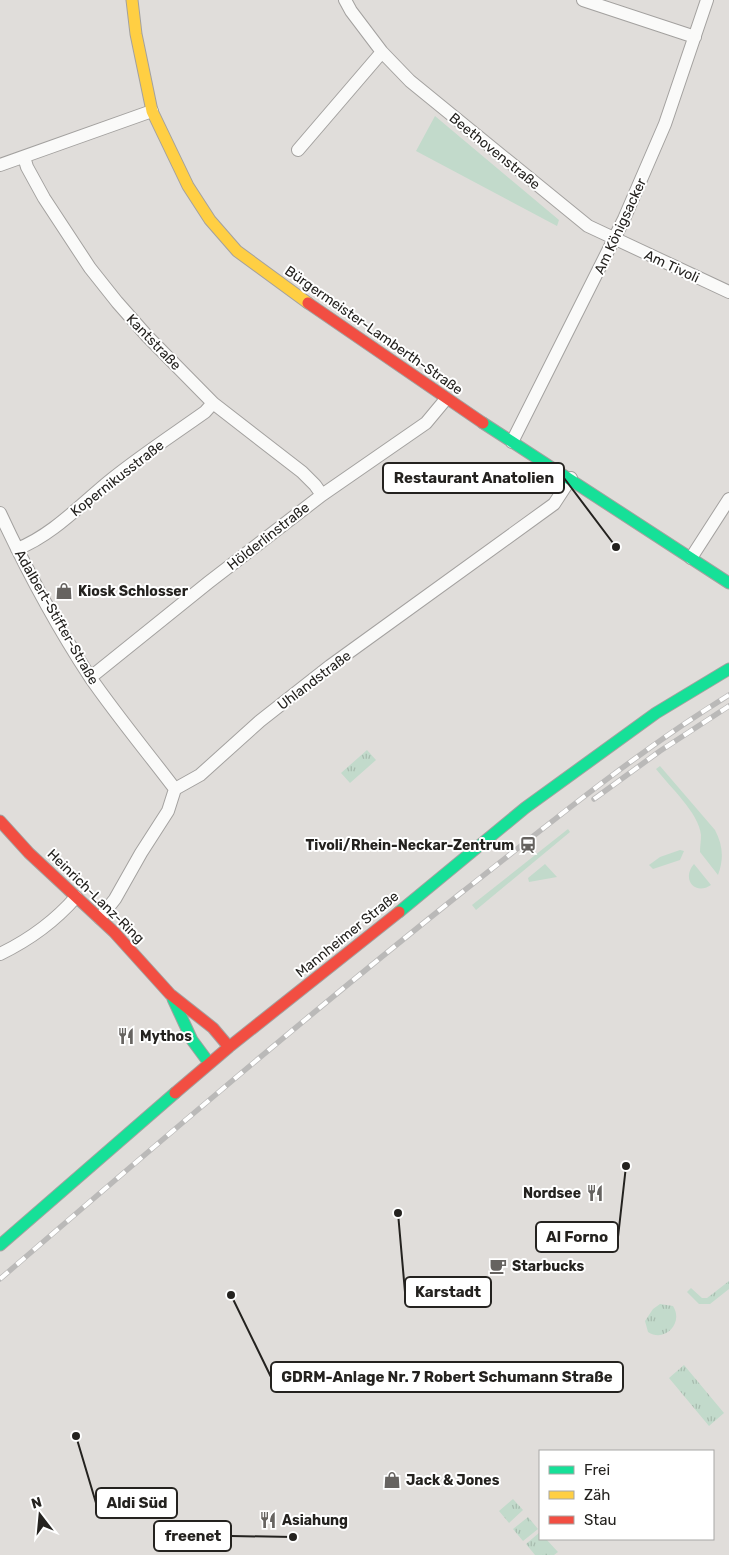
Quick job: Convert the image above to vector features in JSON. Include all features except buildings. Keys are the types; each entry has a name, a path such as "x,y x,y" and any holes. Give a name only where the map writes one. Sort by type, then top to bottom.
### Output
{"street":[{"name":"Bürgermeister-Lamberth-Straße","path":"132,0 136,34 152,111 188,186 210,220 237,251 271,277 446,399 571,478 729,582"},
{"name":"Beethovenstraße","path":"345,0 382,52 410,81 588,226 615,240"},
{"path":"583,0 695,37"},
{"name":"Am Königsacker","path":"512,442 615,240 665,124 707,0"},
{"path":"298,150 382,52"},
{"path":"0,165 152,111"},
{"name":"Kantstraße","path":"24,157 27,167 44,198 90,268 147,336 214,403 302,472 322,494"},
{"name":"Am Tivoli","path":"615,240 729,292"},
{"name":"Hölderlinstraße","path":"90,677 322,494 426,424 446,399"},
{"name":"Kopernikusstraße","path":"17,549 46,533 114,478 205,412 214,403"},
{"name":"Uhlandstraße","path":"175,789 200,775 260,721 330,666 554,504 571,478"},
{"path":"691,558 729,499"},
{"name":"Adalbert-Stifter-Straße","path":"0,513 38,589 90,677 175,789"},
{"name":"Mannheimer Straße","path":"0,1245 229,1047 395,916 525,808 650,716 729,668"},
{"path":"100,918 115,899 168,811 175,789"},
{"name":"Heinrich-Lanz-Ring","path":"0,821 24,847 127,945 170,994 213,1028 229,1047"},
{"path":"0,954 16,947 56,919 76,897"},
{"name":"Heinrich-Lanz-Ring","path":"170,994 192,1040 210,1063"}],"green space":[{"path":"435,116 559,220 557,226 416,151"},
{"path":"367,750 376,760 350,783 341,773"},
{"path":"660,766 715,830 722,852 718,875 700,852 701,835 695,818 683,800 656,769"},
{"path":"568,829 570,832 476,910 472,905"},
{"path":"680,850 684,851 680,860 653,869 649,865 660,857"},
{"path":"545,864 557,877 529,882 528,878"},
{"path":"694,864 711,885 700,888 692,884 689,880 689,875"},
{"path":"729,1281 729,1289 710,1304 699,1304 687,1292 691,1288 702,1298 707,1298"},
{"path":"660,1304 673,1306 676,1312 676,1319 671,1330 661,1335 654,1335 648,1332 645,1321 653,1309"},
{"path":"684,1365 724,1413 709,1426 669,1378"},
{"path":"513,1499 523,1510 509,1523 499,1511"},
{"path":"528,1517 538,1529 523,1541 513,1529"},
{"path":"539,1533 539,1540 547,1540 558,1552 554,1555 535,1555 526,1544"}],"railway":[{"path":"0,1279 171,1132 402,940 626,765 729,695"},
{"path":"594,799 660,751 729,706"}],"traffic: fast":[{"path":"483,423 729,583"},
{"path":"399,912 525,808 656,713 729,669"},
{"path":"173,999 192,1040 209,1063"},
{"path":"0,1245 175,1093"}],"traffic: slow":[{"path":"132,0 136,34 152,111 188,186 210,220 237,251 308,303"}],"traffic: jam":[{"path":"308,303 483,423"},
{"path":"0,821 29,853 114,932 170,994 213,1028 229,1047"},
{"path":"175,1093 229,1047 399,912"}],"place":[{"name":"Restaurant Anatolien","path":"616,547"},
{"name":"Kiosk Schlosser","path":"64,591"},
{"name":"Tivoli/Rhein-Neckar-Zentrum","path":"528,845"},
{"name":"Mythos","path":"126,1036"},
{"name":"Al Forno","path":"626,1166"},
{"name":"Nordsee","path":"595,1193"},
{"name":"Karstadt","path":"398,1213"},
{"name":"Starbucks","path":"498,1266"},
{"name":"GDRM-Anlage Nr. 7 Robert Schumann Straße","path":"231,1295"},
{"name":"Aldi Süd","path":"76,1436"},
{"name":"Jack & Jones","path":"392,1480"},
{"name":"Asiahung","path":"268,1520"},
{"name":"freenet","path":"293,1537"}]}
